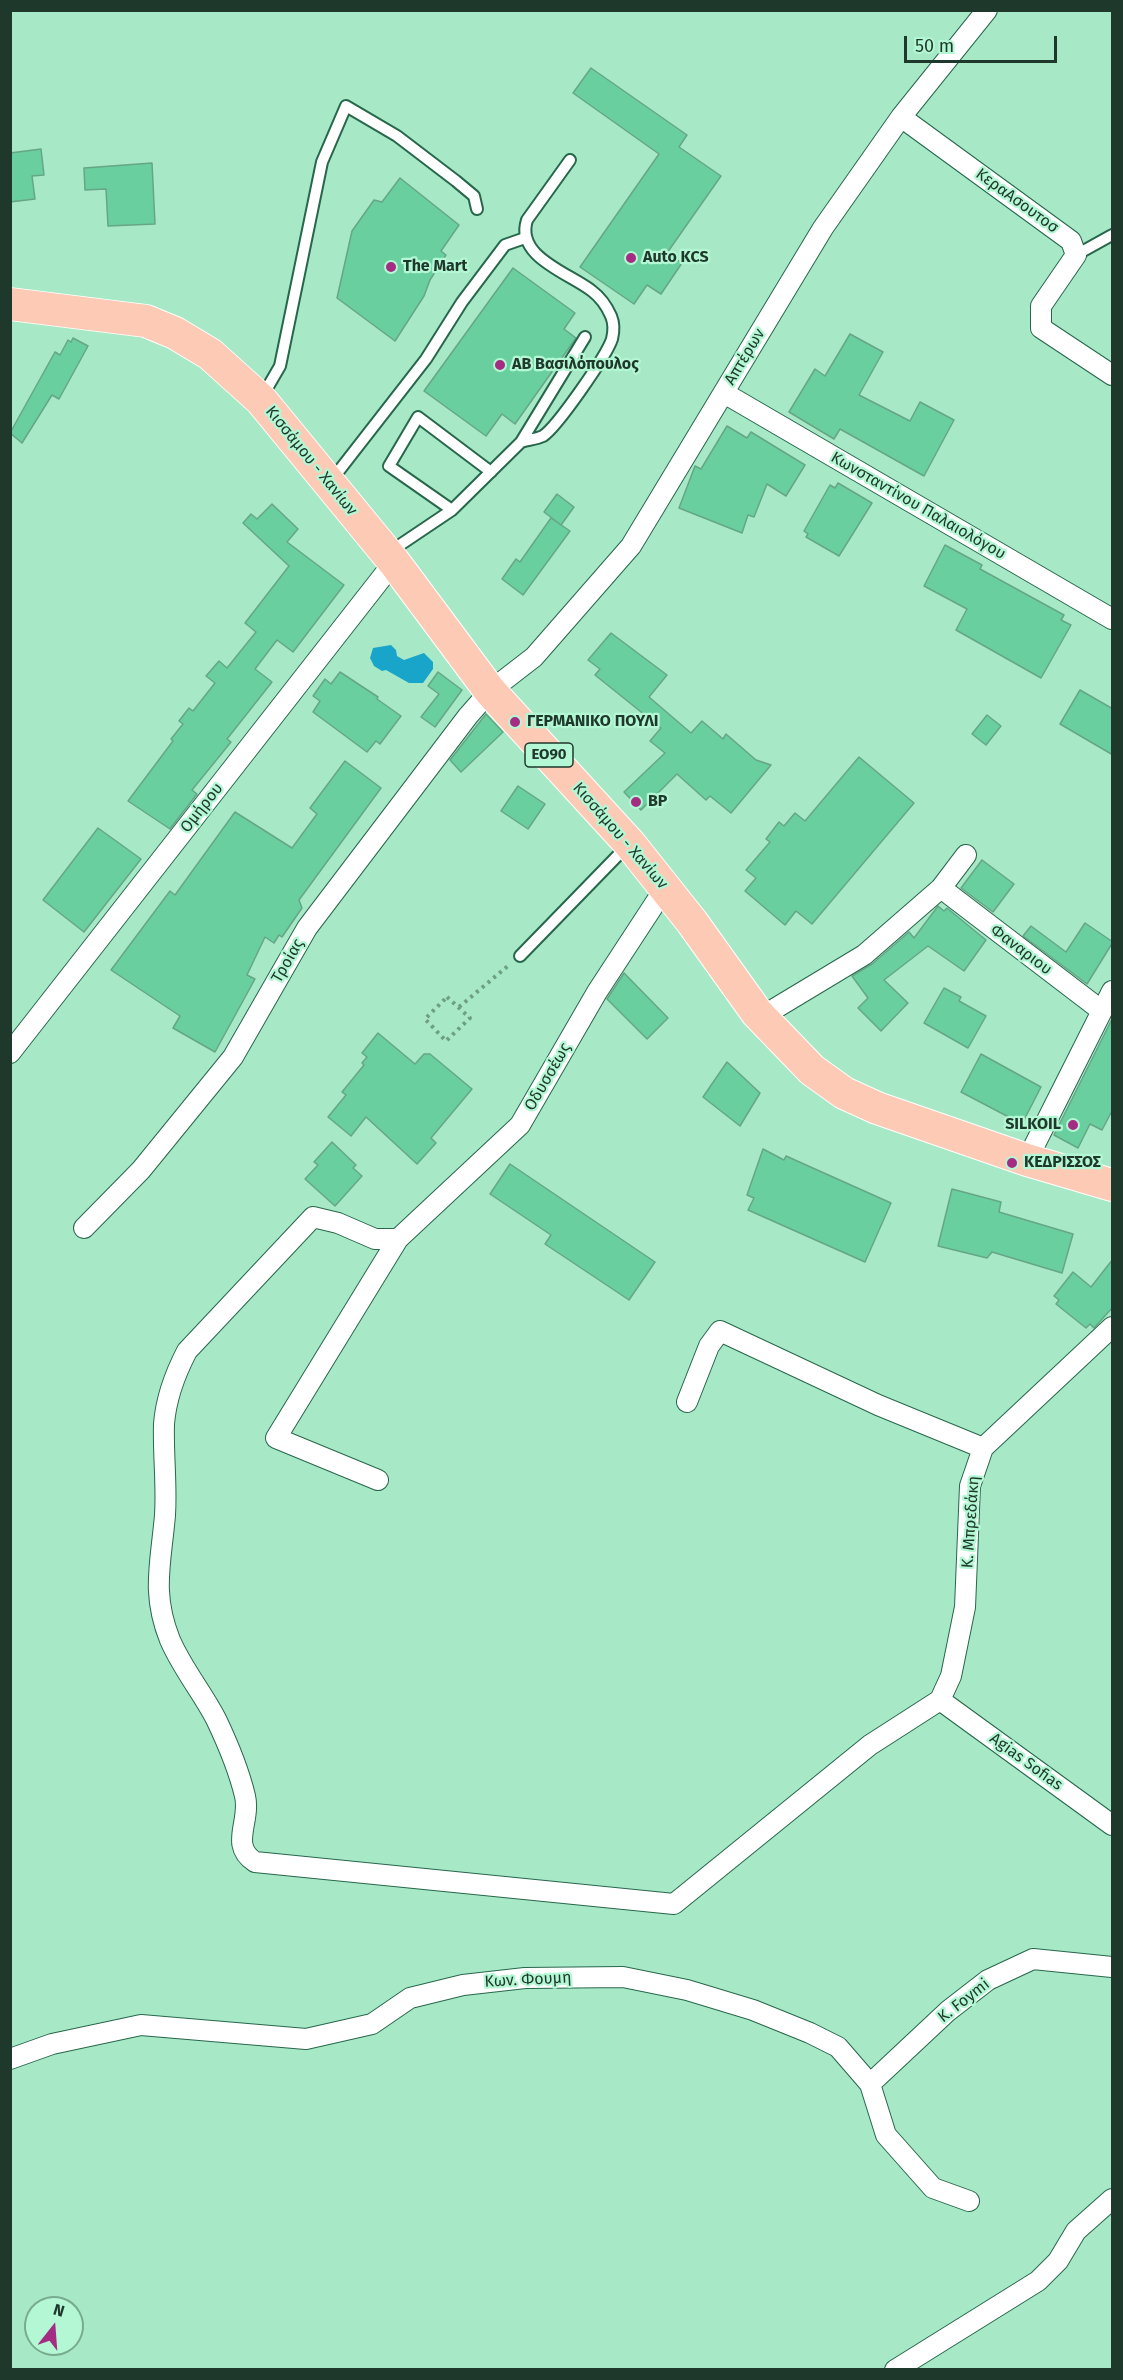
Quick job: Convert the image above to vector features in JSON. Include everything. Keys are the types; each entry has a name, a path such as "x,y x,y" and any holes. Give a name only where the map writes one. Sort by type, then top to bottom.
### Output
{"main road":[{"name":"Κισσάμου - Χανίων","path":"10,304 146,321 175,333 210,354 261,400 391,558 490,691 630,844 760,1017 812,1070 844,1093 877,1108 1027,1160 1113,1185"}],"street":[{"name":"Απτέρων","path":"490,691 534,657 631,546 824,228 902,117 987,10"},
{"name":"ΚεραΑσουτοσ","path":"902,117 1071,241 1076,255"},
{"path":"1076,255 1041,306 1041,328 1113,375"},
{"name":"Κωνσταντίνου Παλαιολόγου","path":"724,393 1113,619"},
{"name":"Ομήρου","path":"10,1053 391,558"},
{"name":"Τροίας","path":"84,1228 141,1170 233,1057 307,928 468,716 490,691"},
{"path":"760,1017 864,955 941,888 966,855"},
{"name":"Οδυσσέως","path":"378,1480 276,1438 398,1239 520,1125 597,992 665,888"},
{"name":"Φαναριου","path":"941,888 1102,1011"},
{"path":"1027,1160 1113,991"},
{"path":"398,1239 375,1239 338,1222 314,1217 187,1351 174,1376 168,1399 164,1424 165,1516 157,1573 161,1613 171,1642 216,1720 246,1797 242,1846 245,1855 255,1862 674,1904 870,1745 940,1700"},
{"name":"Κ. Μπρεδάκη","path":"940,1700 951,1676 964,1607 970,1486 983,1448 1113,1327"},
{"path":"687,1402 709,1346 720,1331 878,1405 983,1448"},
{"name":"Agias Sofias","path":"940,1700 1113,1825"},
{"name":"K. Foymi","path":"870,2084 948,2011 988,1980 1033,1959 1113,1967"},
{"name":"Κων. Φουμη","path":"10,2059 52,2044 141,2025 306,2039 372,2024 410,1998 463,1985 525,1978 623,1977 687,1990 753,2010 810,2032 838,2047 870,2084 886,2134 933,2188 969,2201"},
{"path":"895,2370 1038,2281 1058,2261 1076,2231 1113,2199"}],"lane":[{"path":"261,400 280,366 322,162 346,106 397,136 456,181 474,196 477,209"},
{"path":"521,442 543,436 558,419 589,378 612,341 614,330 605,305 594,292 537,255 525,238 523,230 527,220 570,160"},
{"path":"1076,255 1113,235"},
{"path":"329,483 426,359 462,302 505,245 525,238"},
{"path":"391,558 452,510 521,442 585,337"},
{"path":"452,510 389,466 418,417 491,472"},
{"path":"520,956 630,844"}],"path":[{"path":"459,1007 520,956"},
{"path":"447,996 459,1007 470,1018 446,1041 425,1019 447,996"}],"water":[{"path":"391,645 396,650 397,656 404,660 424,653 433,662 433,669 423,683 409,683 374,666 370,658 373,648"}],"building":[{"path":"591,68 687,135 679,147 721,176 667,253 682,263 661,294 647,285 634,304 580,267 659,154 573,93"},
{"path":"41,149 44,175 32,176 35,199 10,202 10,153"},
{"path":"152,163 155,224 108,226 106,189 85,190 84,168"},
{"name":"The Mart","path":"400,178 459,225 441,251 446,255 430,280 424,296 395,341 337,298 352,231 374,200 382,202"},
{"name":"ΑΒ Βασιλόπουλος","path":"513,268 575,313 564,329 576,338 515,424 502,414 486,436 424,391"},
{"path":"850,334 883,352 859,395 910,421 920,402 954,420 924,476 840,429 834,439 789,412 815,369 825,376"},
{"path":"73,338 88,346 59,399 52,395 22,443 10,433 55,352 60,355 68,340 71,342"},
{"path":"727,426 747,438 751,432 805,465 786,496 767,484 754,517 748,515 742,533 679,508 695,466 701,469"},
{"path":"838,483 872,503 839,556 806,537 808,534 804,531 830,485 835,488"},
{"path":"557,494 574,507 561,525 544,512"},
{"path":"272,504 298,529 287,542 344,585 293,652 277,640 255,669 272,682 227,739 231,742 192,790 197,794 170,829 128,801 173,741 171,739 183,724 179,721 189,708 193,711 215,683 206,676 219,661 227,668 256,632 245,623 289,566 243,523 251,514 257,519"},
{"path":"551,518 570,531 523,595 502,579 516,559 520,562"},
{"path":"945,545 982,565 980,569 1064,615 1061,620 1071,625 1041,678 956,630 967,609 924,586"},
{"path":"611,633 667,675 649,697 691,733 702,721 723,739 726,734 756,760 771,765 731,813 710,796 706,800 677,774 641,810 624,792 665,753 650,741 661,728 595,675 600,669 588,660"},
{"path":"340,672 378,697 377,699 401,716 380,744 376,741 367,752 313,712 320,701 313,696 325,679 331,684"},
{"path":"438,672 462,690 435,727 421,717 439,694 428,686"},
{"path":"1080,690 1113,709 1113,755 1060,724"},
{"path":"486,714 503,732 461,772 450,760"},
{"path":"987,715 1001,726 986,745 972,734"},
{"path":"859,757 914,803 812,924 796,911 785,925 745,891 756,878 746,870 770,842 766,839 779,822 784,826 795,813 805,821"},
{"path":"345,761 381,788 299,900 302,908 282,937 279,935 274,943 265,937 247,975 255,979 215,1052 173,1028 180,1016 111,970 170,891 175,895 235,812 292,848 317,814 310,808"},
{"path":"518,786 545,804 528,829 501,811"},
{"path":"98,828 141,859 84,932 43,900"},
{"path":"982,860 1014,884 993,912 961,888"},
{"path":"938,906 944,911 947,908 986,940 964,971 928,946 884,980 908,1003 881,1031 858,1008 868,998 852,976 872,964 909,932 914,938"},
{"path":"1085,923 1113,942 1087,984 1023,936 1031,926 1066,952"},
{"path":"624,973 668,1018 647,1039 607,999"},
{"path":"944,988 961,997 959,1001 986,1016 968,1048 924,1023"},
{"path":"1113,1017 1113,1109 1102,1130 1090,1124 1078,1148 1054,1135"},
{"path":"378,1033 415,1064 424,1054 430,1054 472,1089 431,1138 436,1143 417,1164 366,1117 351,1136 328,1117 346,1095 342,1092 364,1065 362,1063 367,1057 362,1053"},
{"path":"981,1054 1041,1087 1022,1124 961,1092"},
{"path":"727,1062 760,1093 740,1126 703,1097"},
{"path":"332,1142 356,1165 353,1168 362,1176 335,1206 305,1179 318,1165 314,1162"},
{"path":"763,1149 784,1160 786,1156 891,1203 865,1262 748,1210 754,1198 747,1195"},
{"path":"510,1164 655,1262 629,1300 545,1244 551,1235 490,1194"},
{"path":"952,1189 1001,1202 999,1212 1073,1234 1062,1273 992,1252 987,1258 938,1246"},
{"path":"1113,1259 1113,1307 1094,1328 1090,1324 1086,1328 1056,1304 1059,1300 1054,1296 1073,1272 1091,1287"}],"place":[{"name":"Auto KCS","path":"631,258"},
{"name":"The Mart","path":"391,267"},
{"name":"ΑΒ Βασιλόπουλος","path":"500,365"},
{"name":"ΓΕΡΜΑΝΙΚΟ ΠΟΥΛΙ","path":"515,722"},
{"name":"BP","path":"636,802"},
{"name":"SILKOIL","path":"1073,1125"},
{"name":"ΚΕΔΡΙΣΣΟΣ","path":"1012,1163"}]}
